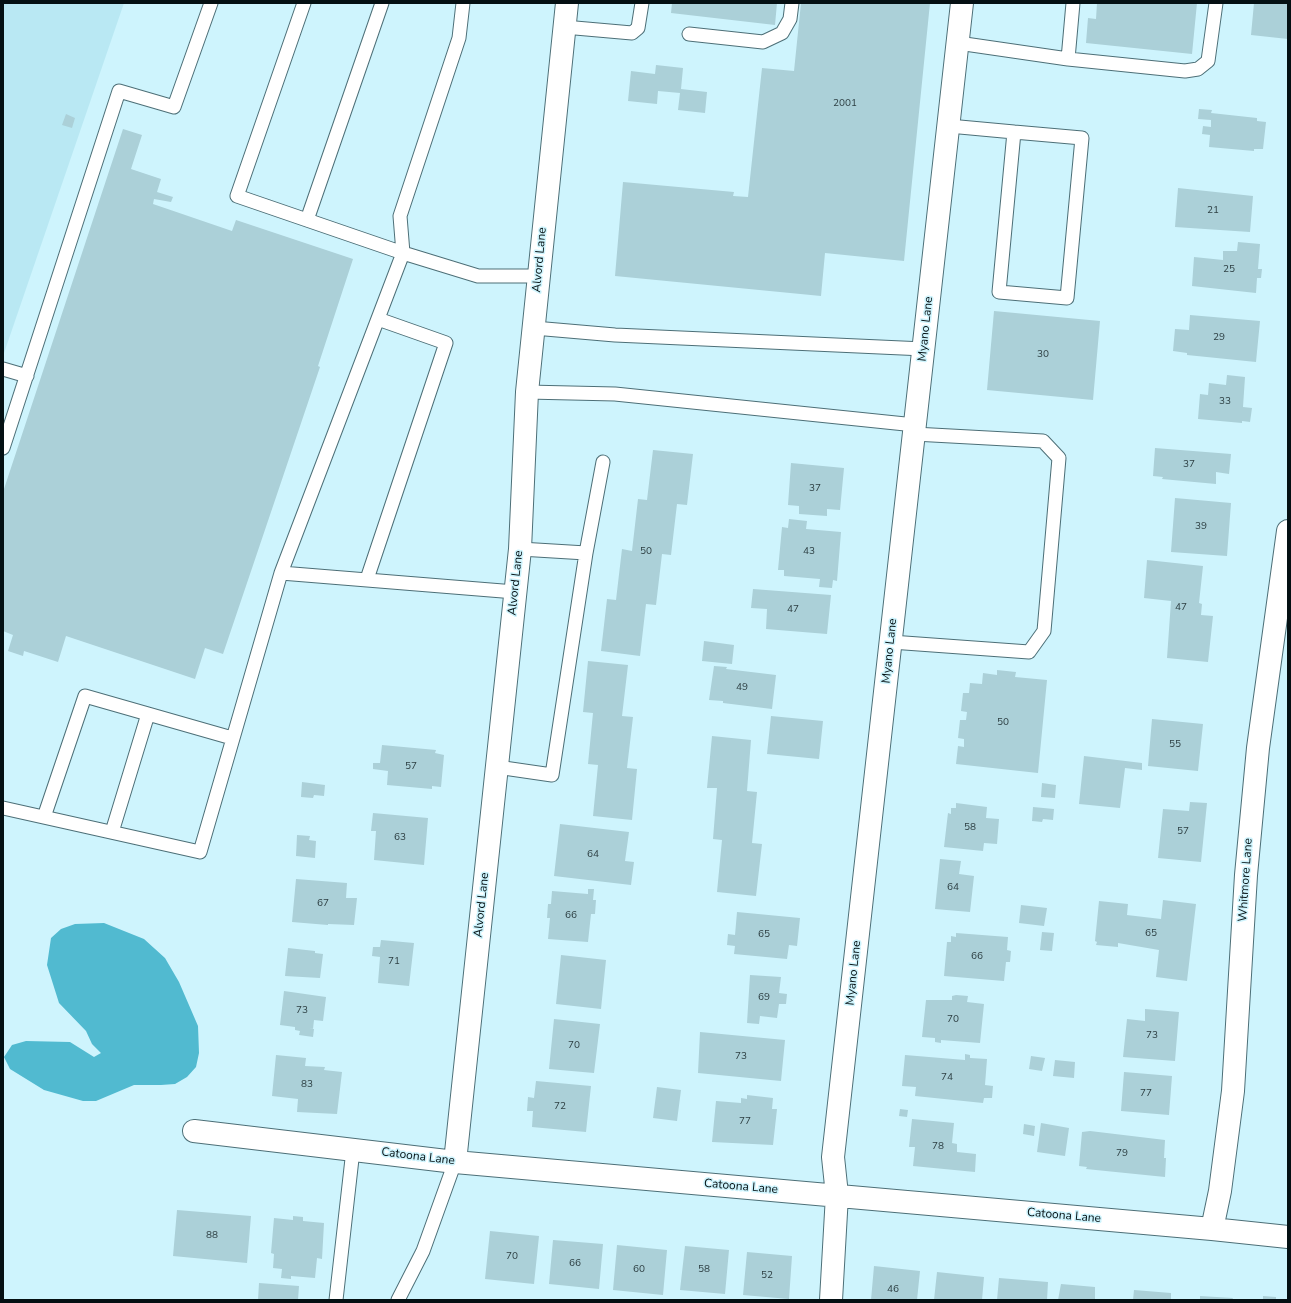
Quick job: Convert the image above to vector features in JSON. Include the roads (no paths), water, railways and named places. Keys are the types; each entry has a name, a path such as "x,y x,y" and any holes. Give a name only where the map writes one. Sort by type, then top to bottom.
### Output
{"street":[{"name":"Alvord Lane","path":"455,1162 516,592 520,549 527,392 567,3"},
{"name":"Myano Lane","path":"831,1300 837,1195 833,1157 962,3"},
{"name":"Whitmore Lane","path":"1212,1229 1220,1191 1233,1091 1246,875 1258,748 1288,531"},
{"name":"Catoona Lane","path":"194,1131 455,1162 837,1195 1288,1237"}],"lane":[{"path":"3,448 119,91 174,107 211,3"},
{"path":"304,3 237,196 403,253 478,276 539,276"},
{"path":"307,220 382,3"},
{"path":"3,808 200,852 281,573 403,253 400,216 459,38 463,3"},
{"path":"564,27 632,33 638,28 642,3"},
{"path":"689,34 763,42 782,33 790,19 792,3"},
{"path":"1068,59 1073,3"},
{"path":"958,43 1068,59 1185,71 1198,69 1208,61 1216,3"},
{"path":"948,126 1082,138 1067,298 999,292 1014,132"},
{"path":"367,579 446,343 378,319"},
{"path":"534,328 615,335 924,350"},
{"path":"3,369 26,376"},
{"path":"527,392 615,394 915,430 1043,441 1059,458 1044,631 1029,652 891,642"},
{"path":"497,767 552,775 586,553 602,462"},
{"path":"520,549 586,553"},
{"path":"281,573 516,592"},
{"path":"44,817 85,696 232,738"},
{"path":"112,832 148,714"},
{"path":"336,1300 353,1150"},
{"path":"398,1300 423,1251 455,1162"}],"water":[{"path":"104,923 144,939 165,958 179,982 198,1026 199,1053 196,1067 187,1077 175,1084 134,1085 96,1101 83,1101 44,1090 10,1069 4,1057 12,1045 26,1041 70,1042 94,1057 101,1053 92,1044 86,1031 59,1003 47,965 51,938 61,929 75,924"}]}
